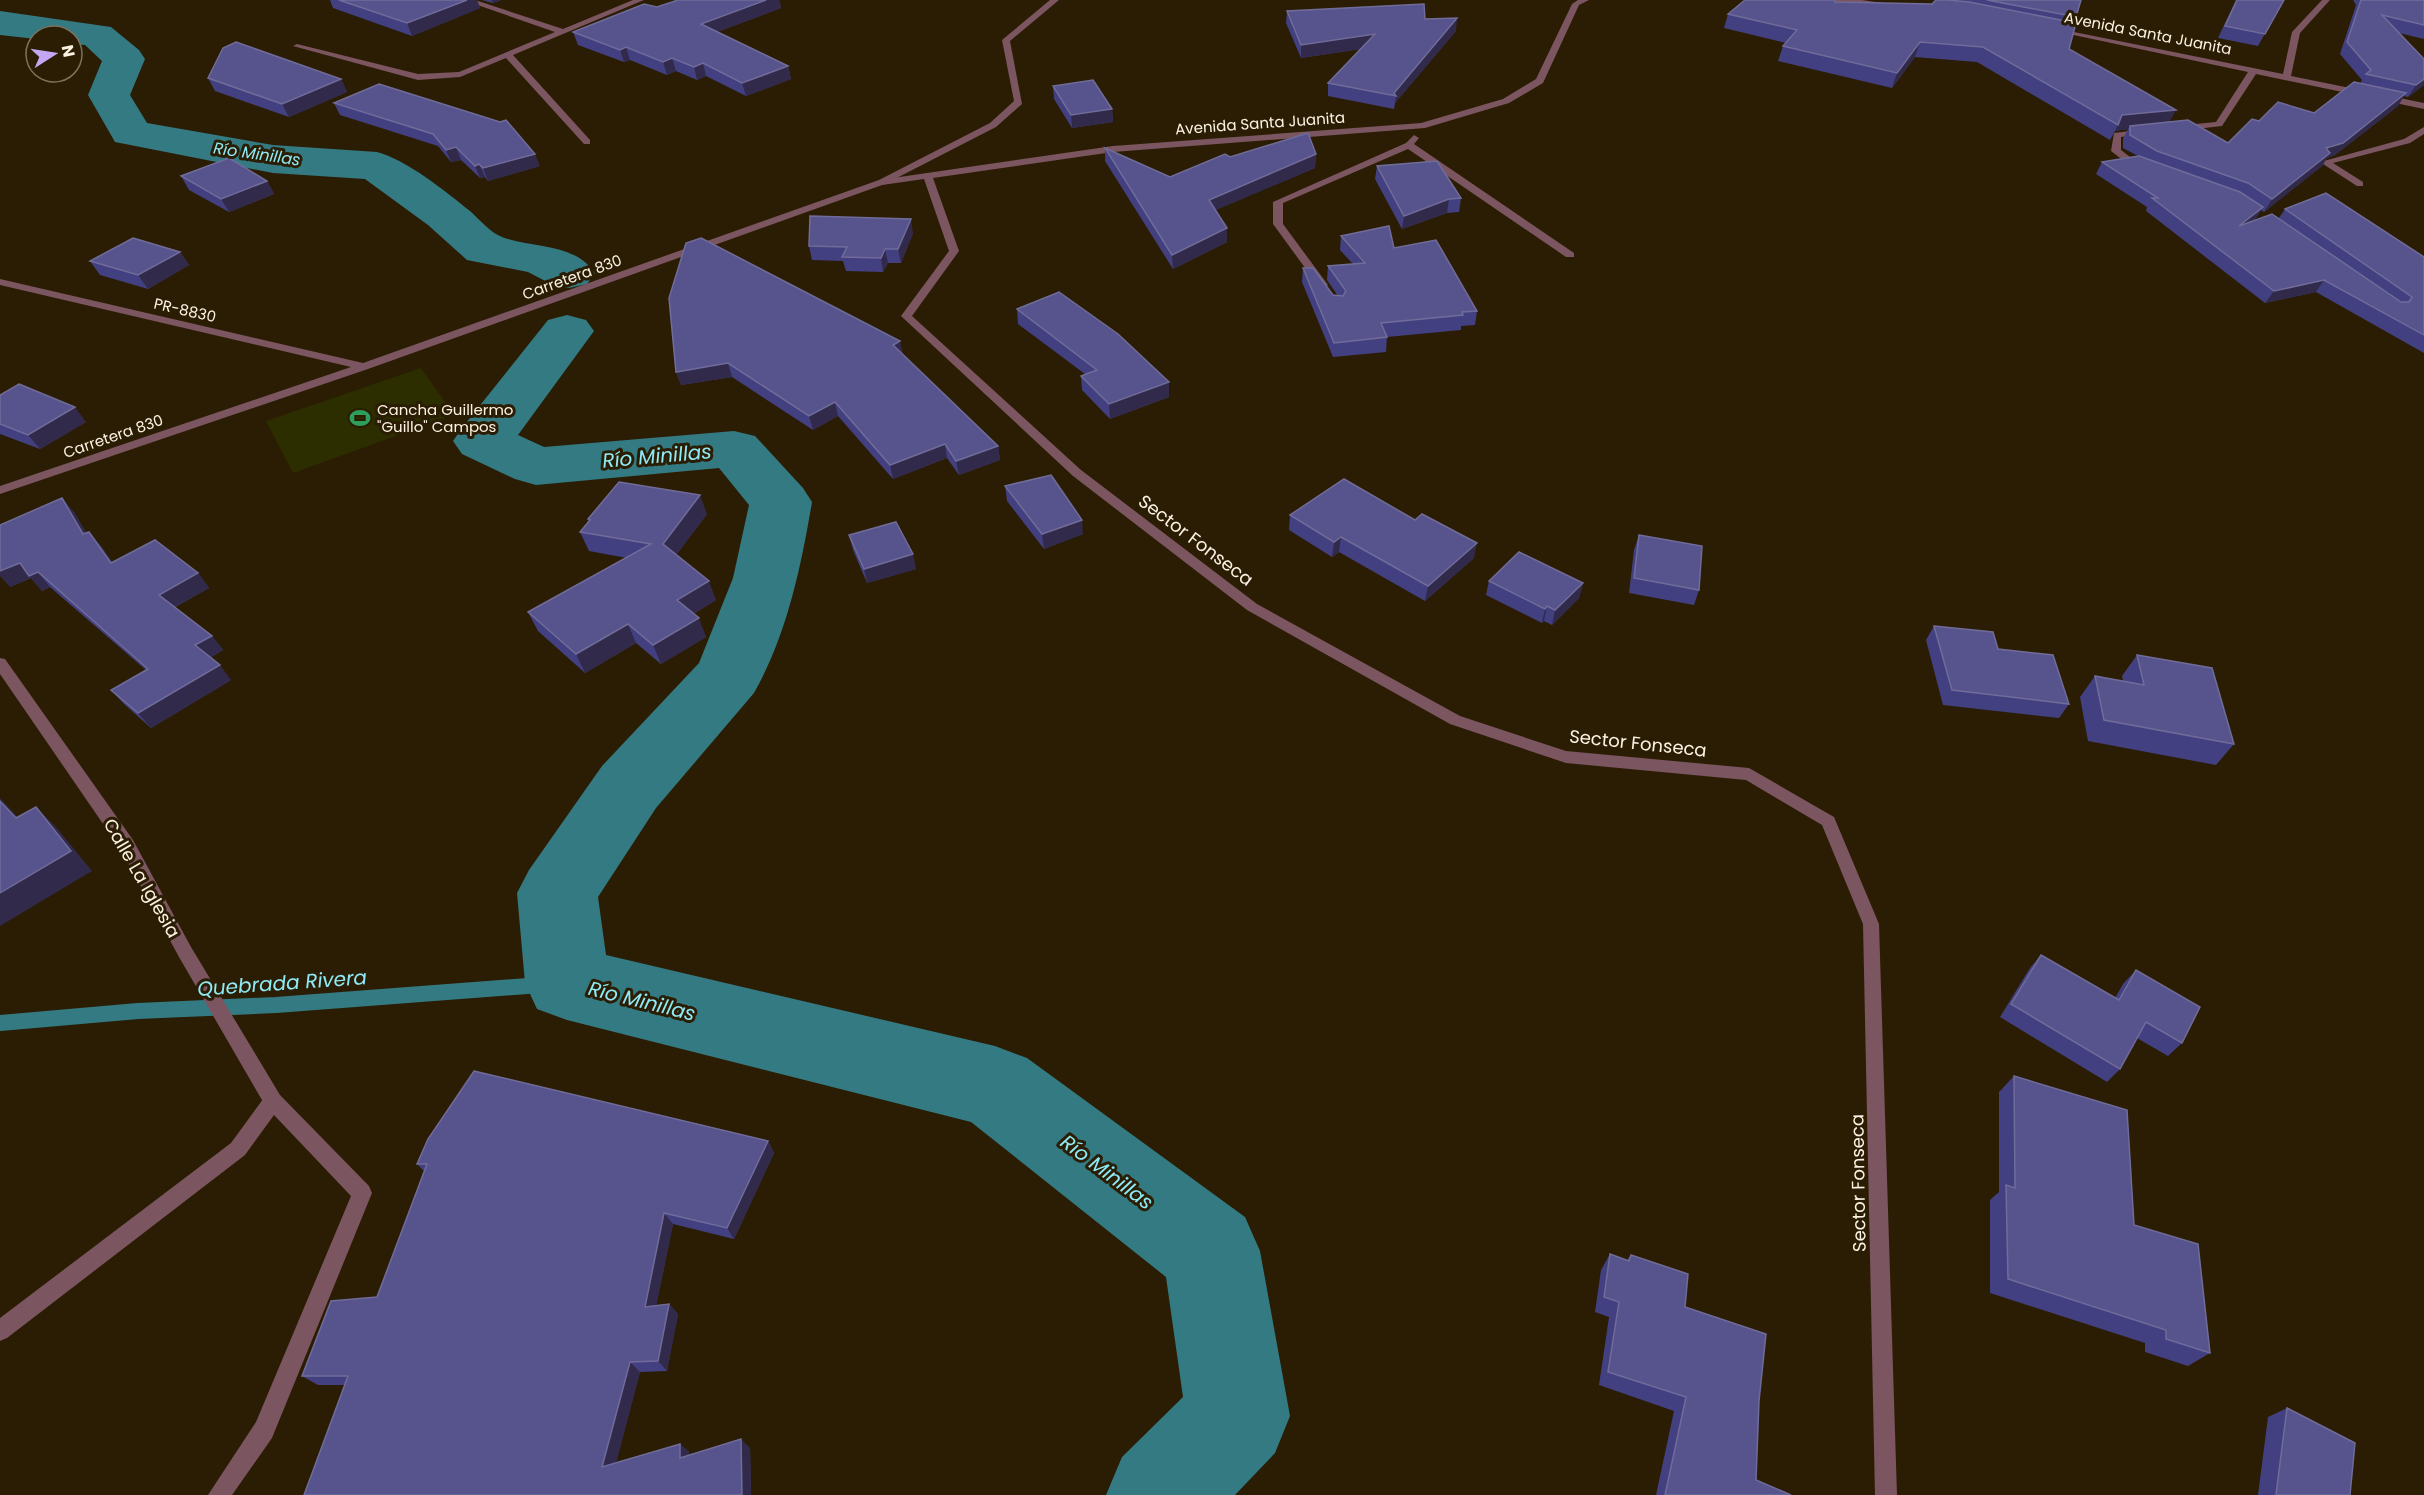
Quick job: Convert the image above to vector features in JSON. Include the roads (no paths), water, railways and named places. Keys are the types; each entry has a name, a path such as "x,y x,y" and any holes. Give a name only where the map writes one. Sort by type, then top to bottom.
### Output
{"street":[{"path":"467,0 564,32"},
{"path":"297,46 418,77 460,74 640,0"},
{"name":"Carretera 830","path":"0,490 363,367 882,183 993,125 1019,102 1006,40 1055,0"},
{"name":"Avenida Santa Juanita","path":"882,183 1113,149 1422,126 1506,101 1540,81 1576,4 1585,0"},
{"path":"1829,0 1900,5"},
{"path":"2288,76 2296,32 2326,0"},
{"name":"Avenida Santa Juanita","path":"2045,28 2288,76 2424,106"},
{"path":"508,56 587,142"},
{"path":"2163,130 2219,124 2254,70"},
{"path":"1332,297 1278,224 1278,202 1409,145 1422,126"},
{"path":"2360,184 2325,162 2407,141 2424,130"},
{"path":"2151,131 2117,135 2116,151 2131,162 2152,170"},
{"path":"1409,145 1570,255"},
{"name":"Sector Fonseca","path":"928,176 954,251 906,316 1077,473 1252,607 1455,720 1566,757 1749,774 1828,821 1871,924 1886,1495"},
{"name":"PR-8830","path":"0,282 363,367"},
{"name":"Calle La Iglesia","path":"0,663 127,845 185,952 273,1101 362,1193 264,1431 219,1495"},
{"path":"0,1331 238,1149 273,1101"},
{"path":"1885,1471 1897,1495"}],"waterway":[{"name":"Río Minillas","path":"0,23 97,35 124,59 109,95 131,133 273,159 377,166 445,215 485,249 543,260 569,273"},
{"name":"Río Minillas","path":"567,331 483,441 536,466 734,449 781,502 766,578 729,675 629,787 557,893 567,983 995,1087 1211,1251 1238,1416 1160,1495"},
{"name":"Quebrada Rivera","path":"0,1023 138,1011 276,1005 567,983"}],"place":[{"name":"Cancha Guillermo \"Guillo\" Campos","path":"360,418"}]}
